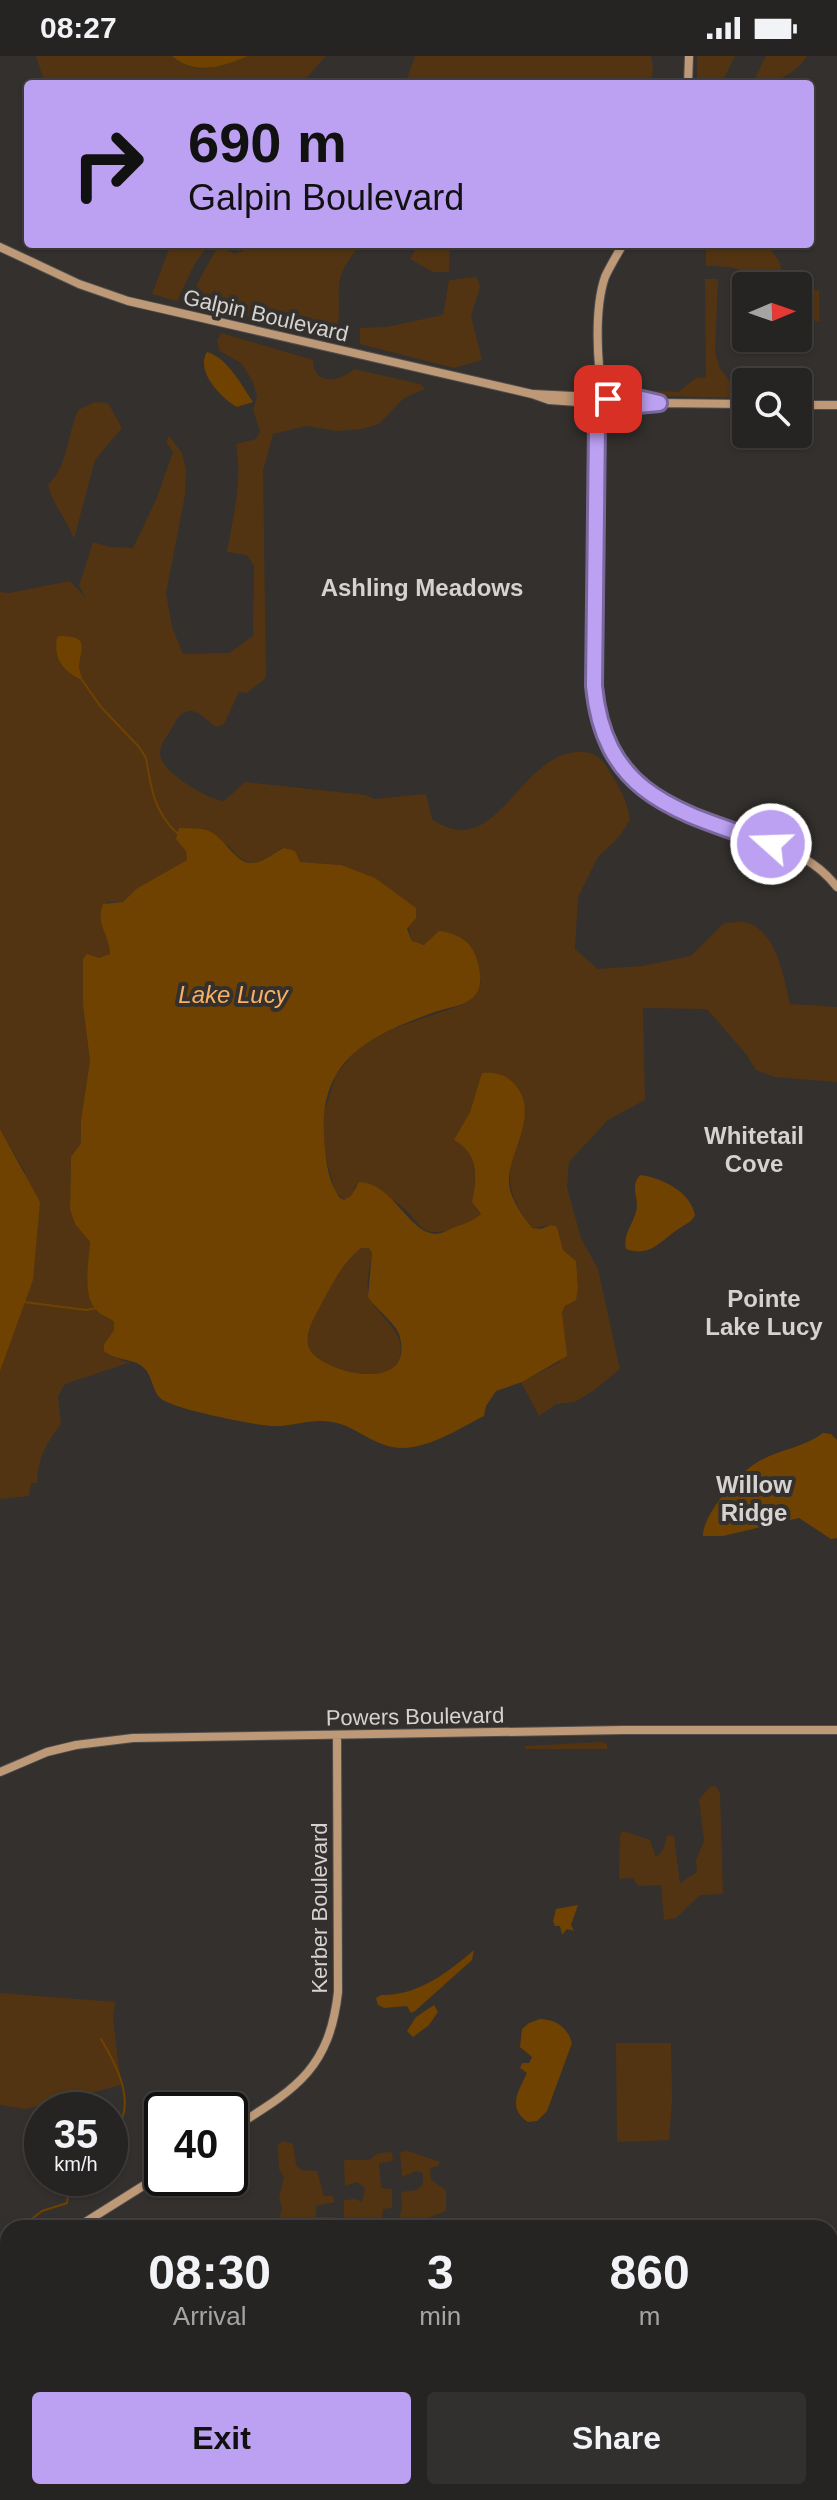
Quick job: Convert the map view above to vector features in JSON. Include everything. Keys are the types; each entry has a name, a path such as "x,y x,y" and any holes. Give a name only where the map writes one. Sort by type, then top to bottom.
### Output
{"street":[{"path":"688,80 689,56"},
{"name":"Galpin Boulevard","path":"0,247 79,284 128,301 539,398 598,403 642,399 659,403 732,404"},
{"path":"621,248 605,279 599,309 594,686 597,714 611,750 629,776 655,798 685,814 804,857 822,869 837,887"},
{"path":"812,405 837,405"},
{"name":"Powers Boulevard","path":"0,1772 47,1752 133,1738 623,1730 837,1730"},
{"name":"Kerber Boulevard","path":"248,2118 296,2087 323,2052 335,2021 338,1992 337,1735"},
{"path":"89,2220 144,2185"}],"shaded area":[{"path":"36,56 172,56 201,69 249,56 326,56 305,80 44,80"},
{"path":"415,56 651,56 653,69 652,80 406,80"},
{"path":"697,56 735,56 724,80 697,80"},
{"path":"766,56 807,56 797,68 775,80 756,80"},
{"path":"169,248 206,248 194,265 177,301 152,294"},
{"path":"217,248 235,254 249,248 359,248 343,269 340,280 335,337 194,304 197,284"},
{"path":"414,248 450,248 449,272 433,272 410,259"},
{"path":"706,248 770,248 782,272 744,272 706,266"},
{"path":"477,277 480,287 471,316 482,360 454,368 360,344 360,328 386,327 443,315 449,280"},
{"path":"705,279 718,279 715,352 720,369 732,383 732,398 655,396 655,391 678,392 696,378 706,377"},
{"path":"812,290 819,290 819,322 812,320"},
{"path":"221,333 313,360 317,374 322,378 335,379 354,369 420,384 425,389 404,398 379,424 336,431 306,426 273,434 263,471 266,678 247,693 239,692 224,724 217,727 194,712 188,711 180,716 160,751 168,769 197,790 224,801 245,782 366,795 374,799 426,794 432,819 455,829 475,828 492,817 543,767 562,755 593,754 604,763 616,781 630,820 619,837 598,857 578,897 575,949 598,969 642,966 691,956 724,923 742,922 755,926 764,934 777,956 790,1004 837,1007 837,1082 775,1077 756,1070 707,1009 643,1008 645,1100 608,1120 569,1162 567,1187 581,1238 598,1269 620,1369 575,1402 556,1404 539,1416 521,1382 560,1362 562,1313 578,1287 576,1261 563,1250 557,1227 532,1228 513,1196 510,1170 526,1110 483,1074 470,1112 455,1139 472,1159 475,1183 472,1202 481,1215 441,1232 420,1226 392,1199 355,1185 352,1196 344,1200 335,1191 325,1154 323,1116 336,1075 357,1049 378,1034 461,1005 481,982 471,947 439,932 426,944 418,945 412,941 408,925 341,865 300,862 281,848 253,863 241,859 228,845 186,851 187,860 136,889 123,902 107,902 110,955 99,958 83,1005 90,1061 81,1120 81,1143 71,1157 70,1210 75,1224 90,1242 87,1284 97,1312 114,1322 114,1330 104,1344 104,1351 131,1362 65,1384 58,1396 61,1424 44,1452 37,1483 31,1483 29,1496 0,1499 0,1357 25,1172 0,1129 0,592 70,581 86,598 79,586 93,542 110,547 133,548 156,500 173,452 166,442 169,436 182,453 186,469 185,495 166,593 172,627 183,654 229,653 253,636 254,566 247,555 227,552 238,485 236,444 256,439 260,431 253,410 257,397 252,380 241,363 220,351 217,341"},
{"path":"95,402 108,403 122,428 95,460 74,539 48,485 60,469 78,410"},
{"path":"361,1248 369,1248 372,1253 368,1281 371,1300 395,1330 401,1348 393,1368 382,1373 368,1374 338,1368 325,1362 309,1348 308,1338 317,1310 344,1266"},
{"path":"607,1744 607,1749 525,1749 525,1746"},
{"path":"716,1786 720,1793 723,1894 700,1895 676,1918 664,1920 661,1885 638,1886 633,1878 619,1879 620,1835 623,1831 650,1840 656,1857 663,1850 667,1835 674,1836 680,1883 697,1872 696,1860 704,1841 699,1799 710,1787"},
{"path":"0,1993 115,2002 113,2018 121,2085 93,2092 24,2092 24,2109 0,2105"},
{"path":"616,2043 671,2043 669,2140 617,2142"},
{"path":"284,2141 293,2144 296,2165 301,2170 317,2171 324,2196 332,2196 335,2202 316,2206 316,2217 335,2217 335,2220 279,2220 282,2208 279,2198 284,2177 279,2169 278,2144"},
{"path":"408,2151 440,2162 438,2166 430,2168 431,2180 446,2190 446,2211 430,2220 397,2220 402,2208 401,2192 417,2190 423,2184 423,2173 416,2171 402,2177 400,2152"},
{"path":"392,2152 393,2161 379,2163 381,2188 392,2189 392,2208 383,2209 382,2220 344,2220 344,2200 362,2202 365,2188 357,2182 345,2186 344,2160 369,2160 378,2153"}],"water":[{"path":"172,56 248,56 218,66 199,68"},
{"path":"207,352 228,366 253,402 237,407 217,391 204,367"},
{"path":"60,636 76,638 82,645 79,667 82,680 65,669 58,658 56,646"},
{"name":"Lake Lucy","path":"179,828 204,829 216,835 245,862 259,862 284,848 295,851 300,862 341,865 375,878 416,908 416,918 407,929 412,941 424,945 439,931 461,938 474,951 480,977 476,994 462,1004 410,1021 370,1041 340,1069 325,1108 326,1159 329,1175 340,1198 344,1200 351,1196 359,1182 371,1184 391,1198 417,1225 435,1234 481,1214 472,1202 475,1175 472,1159 454,1140 470,1112 482,1073 505,1077 513,1082 523,1097 524,1121 510,1171 510,1189 532,1228 557,1227 563,1250 576,1261 576,1300 565,1306 562,1313 567,1356 522,1382 496,1391 486,1406 484,1416 448,1435 408,1448 382,1444 332,1422 272,1426 232,1420 160,1398 143,1367 104,1351 104,1344 114,1330 114,1322 98,1312 89,1297 90,1242 75,1224 70,1210 71,1157 81,1143 81,1120 90,1061 83,1005 83,959 87,954 99,958 110,954 101,918 103,904 123,902 136,889 187,860 186,851 176,839","holes":["361,1248 369,1248 372,1253 368,1297 397,1330 401,1354 394,1366 382,1373 365,1374 330,1365 317,1357 309,1348 308,1335 312,1322 345,1264"]},
{"path":"0,1129 40,1202 33,1280 0,1371"},
{"path":"640,1175 674,1187 687,1199 695,1215 655,1246 635,1251 626,1249 626,1239 636,1212 635,1184"},
{"path":"823,1433 831,1434 837,1440 837,1538 831,1539 799,1518 723,1536 703,1536 714,1508 746,1470 761,1460"},
{"path":"578,1905 571,1925 574,1931 567,1929 562,1935 560,1926 555,1926 553,1921 556,1909"},
{"path":"474,1950 472,1960 415,2011 411,2013 407,2006 384,2008 378,2005 376,1998 381,1995 407,1992 419,1987 442,1975"},
{"path":"434,2005 438,2012 429,2025 413,2037 407,2031 416,2017"},
{"path":"540,2019 560,2025 572,2043 547,2111 537,2121 528,2122 516,2105 527,2073 520,2068 532,2057 520,2047 522,2029"}],"waterway":[{"path":"82,680 101,707 146,758 158,808 177,833"},
{"path":"24,1302 86,1310 97,1308"},
{"path":"101,2039 124,2092"},
{"path":"30,2220 42,2211 67,2203 68,2196"}],"district":[{"name":"Ashling Meadows","path":"422,588"},
{"name":"Whitetail Cove","path":"754,1150"},
{"name":"Pointe Lake Lucy","path":"764,1313"},
{"name":"Willow Ridge","path":"754,1499"}],"route":[{"path":"608,399 642,399 659,403 604,408 597,426 594,686 597,714 604,736 629,776 655,798 685,814 771,844"}]}
